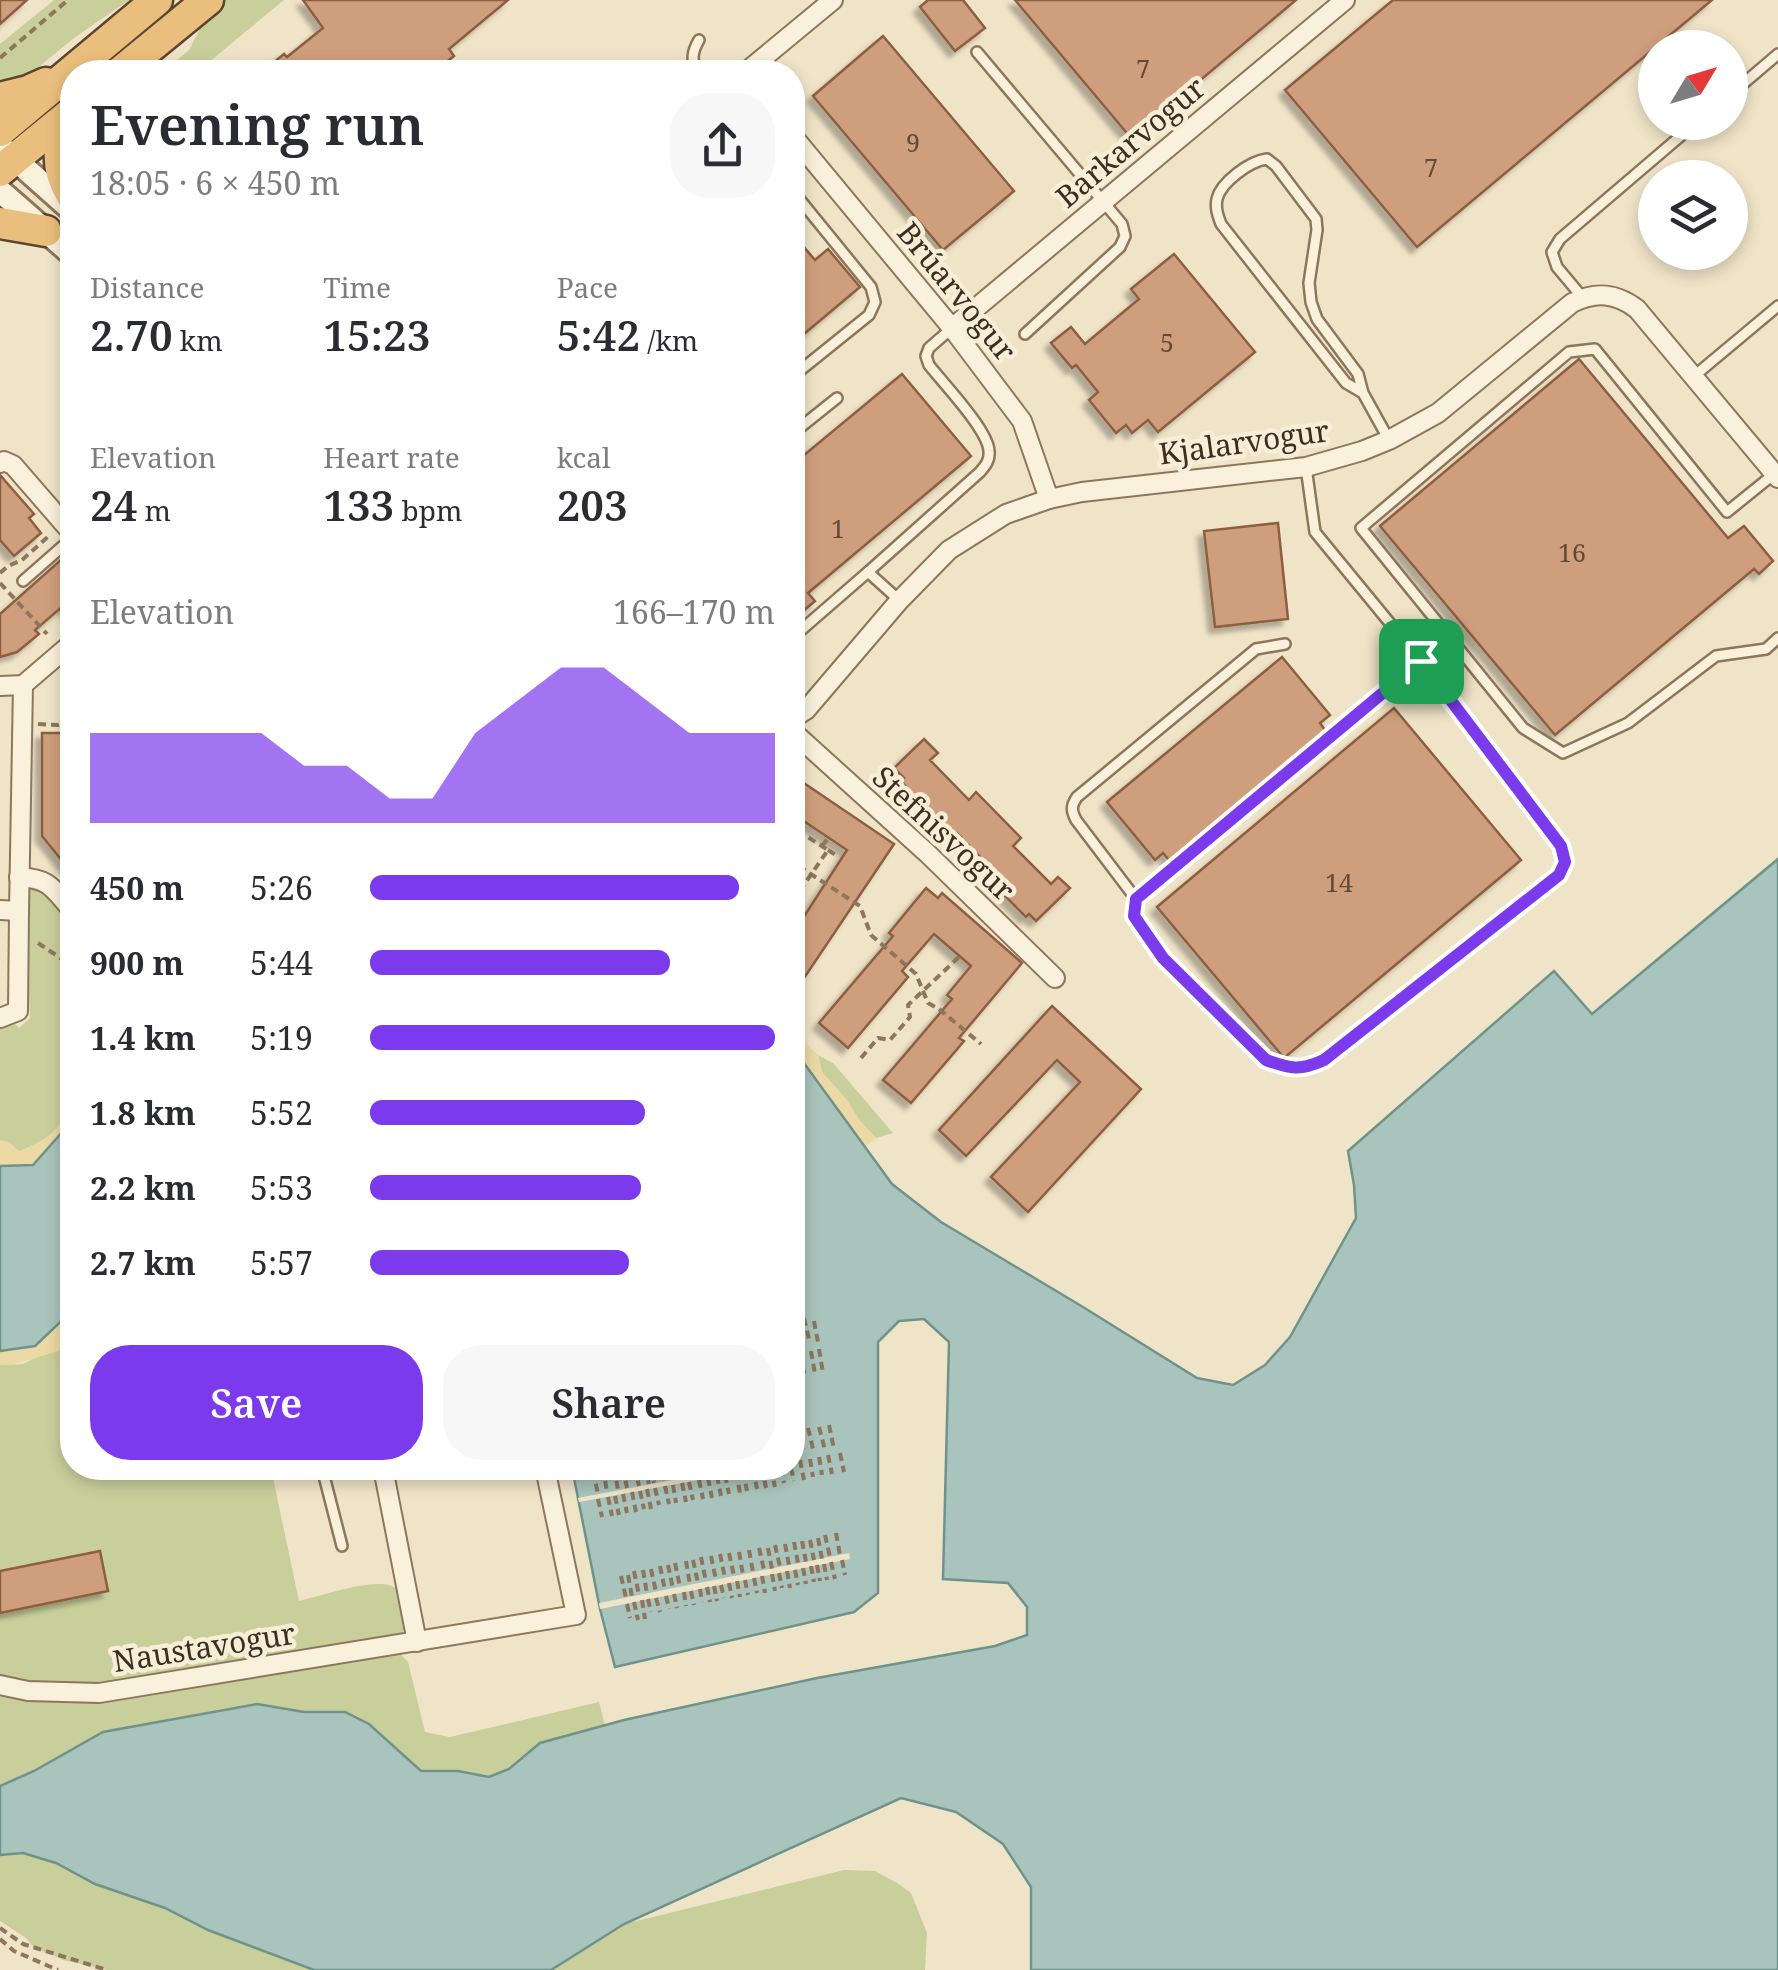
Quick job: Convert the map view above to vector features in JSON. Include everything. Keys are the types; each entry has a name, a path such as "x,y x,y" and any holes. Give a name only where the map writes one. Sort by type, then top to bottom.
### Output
{"highway":[{"path":"85,60 156,0"},
{"path":"134,60 207,0"},
{"path":"0,98 28,92 60,76"},
{"path":"0,131 60,81"},
{"path":"5,159 60,122"},
{"path":"0,223 46,231"}],"street":[{"path":"760,60 833,0"},
{"name":"Barkarvogur","path":"952,328 1345,0"},
{"name":"Brúarvogur","path":"805,151 952,328 1022,422 1049,499"},
{"path":"5,159 60,201"},
{"path":"0,190 60,243"},
{"path":"1582,298 1605,294 1628,302 1637,310 1776,476"},
{"name":"Kjalarvogur","path":"805,711 949,550 1006,514 1082,492 1306,467 1348,456 1426,420 1582,298"},
{"path":"0,463 13,465 60,523"},
{"path":"0,686 23,686 60,654"},
{"path":"0,1018 18,1010 18,942 9,910 19,877 23,686"},
{"name":"Stefnisvogur","path":"805,743 927,853 1055,978"},
{"path":"19,877 39,878 60,897"},
{"path":"385,1480 416,1642"},
{"name":"Naustavogur","path":"0,1684 60,1693 99,1692 576,1615 548,1480"}],"lane":[{"path":"190,27 207,0"},
{"path":"692,60 699,40"},
{"path":"977,52 1122,224 1125,236 1120,247 1025,334"},
{"path":"1748,80 1778,54"},
{"path":"1582,298 1557,267 1552,252 1560,239 1676,140"},
{"path":"1363,393 1346,383 1222,224 1216,210 1217,197 1223,187 1256,160 1267,159 1276,166 1316,219 1311,302 1317,319 1358,374 1363,393 1389,440"},
{"path":"805,206 871,287 876,302 869,315 805,367"},
{"path":"1693,377 1778,306"},
{"path":"805,627 988,461 990,448 984,434 929,366 926,356 929,348 952,328"},
{"path":"1776,476 1726,512 1595,348 1570,352 1360,528 1523,728 1563,752 1628,723 1716,656 1766,649 1778,638"},
{"path":"805,424 837,398"},
{"path":"1306,467 1315,532 1421,661 1561,846 1565,862 1559,875 1324,1060 1305,1069 1286,1068 1266,1060 1163,958 1134,916 1136,899 1421,661"},
{"path":"22,581 60,541"},
{"path":"868,572 900,601"},
{"path":"1136,899 1076,820 1072,811 1077,797 1256,649 1285,644"},
{"path":"325,1480 342,1546"}],"path":[{"path":"0,58 68,0"},
{"path":"0,564 1,572 60,538"},
{"path":"0,583 47,634"},
{"path":"22,724 60,724"},
{"path":"805,835 836,856"},
{"path":"805,883 828,838"},
{"path":"805,870 860,906 871,935 916,974 928,1003 981,1044"},
{"path":"18,942 37,942 60,958"},
{"path":"861,1058 878,1038 890,1040 910,1017 908,1005 960,956"},
{"path":"814,1321 818,1342"},
{"path":"805,1322 810,1344"},
{"path":"819,1350 823,1373"},
{"path":"811,1351 815,1374"},
{"path":"819,1426 832,1474"},
{"path":"829,1426 844,1472"},
{"path":"808,1428 822,1475"},
{"path":"805,1450 813,1477"},
{"path":"595,1480 602,1517"},
{"path":"611,1480 636,1512"},
{"path":"616,1480 627,1513"},
{"path":"616,1516 621,1480"},
{"path":"643,1480 659,1505"},
{"path":"646,1480 651,1509"},
{"path":"644,1509 649,1480"},
{"path":"664,1480 669,1504"},
{"path":"672,1480 676,1503"},
{"path":"681,1480 686,1502"},
{"path":"689,1480 693,1500"},
{"path":"699,1480 703,1499"},
{"path":"708,1480 712,1498"},
{"path":"716,1480 721,1496"},
{"path":"726,1480 730,1494"},
{"path":"739,1480 743,1492"},
{"path":"755,1480 757,1489"},
{"path":"764,1480 766,1488"},
{"path":"775,1480 776,1487"},
{"path":"836,1532 845,1575"},
{"path":"826,1535 836,1578"},
{"path":"806,1584 818,1538"},
{"path":"798,1585 810,1564 810,1540"},
{"path":"794,1542 820,1581"},
{"path":"802,1542 810,1564"},
{"path":"784,1544 790,1588"},
{"path":"774,1591 776,1545"},
{"path":"759,1548 765,1593"},
{"path":"768,1548 782,1588"},
{"path":"749,1550 758,1594"},
{"path":"729,1552 740,1597"},
{"path":"739,1552 748,1595"},
{"path":"720,1554 732,1598"},
{"path":"712,1556 714,1601"},
{"path":"701,1557 724,1598"},
{"path":"694,1560 702,1602"},
{"path":"686,1561 694,1605"},
{"path":"675,1563 686,1606"},
{"path":"668,1565 676,1608"},
{"path":"660,1566 669,1609"},
{"path":"651,1569 660,1612"},
{"path":"638,1620 643,1570"},
{"path":"634,1571 645,1618"},
{"path":"630,1618 625,1576 651,1612"},
{"path":"0,1928 23,1944 107,1970"},
{"path":"0,1940 58,1970"}],"green space":[{"path":"54,0 129,0 30,74 0,84 0,44"},
{"path":"224,0 284,0 212,60 177,60 189,50 204,21"},
{"path":"25,887 46,894 60,905 60,1228 0,1245 0,1027 10,1018 19,1028 30,1018"},
{"path":"818,1055 833,1063 893,1133 876,1138 822,1072"},
{"path":"60,1349 60,1480 274,1480 299,1601 360,1586 392,1586 400,1594 405,1619 398,1638 117,1686 39,1684 0,1677 0,1365 23,1364"},
{"path":"396,1650 408,1662 425,1732 450,1737 599,1702 605,1725 540,1743 509,1769 489,1777 458,1771 421,1771 369,1724 345,1712 304,1712 257,1704 34,1771 0,1786 0,1694 50,1701 101,1702"},
{"path":"23,1853 56,1863 95,1884 165,1908 208,1930 314,1970 108,1970 63,1960 33,1947 0,1921 0,1855"},
{"path":"844,1870 875,1871 911,1893 927,1933 925,1970 551,1970 624,1924"}],"sand":[{"path":"805,1043 818,1055 822,1072 876,1138 865,1147 805,1064"},
{"path":"60,1122 60,1135 33,1165 0,1165 0,1140 19,1151"},
{"path":"60,1322 60,1352 0,1365 0,1351 35,1346"}],"water":[{"path":"1778,859 1778,1970 1031,1970 1031,1887 1003,1844 956,1812 901,1798 624,1924 551,1970 314,1970 208,1930 165,1908 95,1884 56,1863 23,1853 0,1855 0,1786 103,1732 257,1704 304,1712 345,1712 369,1724 421,1771 458,1771 489,1777 509,1769 540,1743 624,1720 817,1678 995,1646 1027,1635 1027,1607 1008,1583 943,1579 949,1342 924,1319 899,1321 878,1342 878,1593 854,1612 615,1667 574,1480 805,1480 805,1064 892,1184 941,1222 1197,1378 1233,1385 1265,1365 1290,1337 1356,1218 1348,1151 1554,971 1592,1014"},
{"path":"60,1135 60,1322 35,1346 0,1351 0,1166 33,1165"}],"pier":[{"path":"672,1480 698,1480 579,1502 578,1498"},
{"path":"849,1553 850,1559 600,1609 599,1603"}],"building":[{"path":"0,0 27,0 0,24"},
{"path":"303,0 508,0 449,49 454,56 449,60 277,60 284,54 287,57 323,28"},
{"path":"928,0 963,0 985,28 955,51 920,7"},
{"path":"1015,0 1296,0 1131,138"},
{"path":"1393,0 1712,0 1676,30 1638,30 1638,62 1417,247 1285,90"},
{"path":"883,36 1014,191 943,250 813,96"},
{"path":"805,248 815,260 828,249 860,287 805,333"},
{"path":"1174,254 1255,352 1158,432 1148,420 1132,433 1126,425 1116,433 1089,400 1098,392 1051,343 1071,327 1085,344 1139,299 1131,289"},
{"path":"1579,359 1728,538 1744,526 1773,561 1759,574 1754,569 1555,735 1380,526"},
{"path":"902,374 971,456 808,593 815,601 805,609 805,454"},
{"path":"0,475 34,514 29,518 41,533 14,556 0,540"},
{"path":"1278,523 1288,619 1215,627 1204,531"},
{"path":"60,561 60,608 35,630 39,634 17,652 0,657 0,614"},
{"path":"1282,657 1330,715 1320,723 1325,730 1169,860 1163,853 1155,860 1107,802"},
{"path":"1394,708 1521,860 1284,1058 1157,907"},
{"path":"42,733 60,733 60,858 42,836"},
{"path":"924,739 938,753 930,760 969,800 976,792 1021,838 1013,846 1051,884 1058,877 1070,888 1036,921 1029,914 1026,917 988,879 992,875 983,867 986,863 957,833 954,836 947,829 943,832 906,793 909,790 901,781 904,778 894,768"},
{"path":"805,784 894,844 805,977 805,915 847,850 805,822"},
{"path":"926,888 938,898 942,893 1022,963 959,1038 964,1041 911,1103 883,1080 952,999 947,995 971,966 934,934 902,971 908,977 848,1048 819,1023 893,936 889,933"},
{"path":"1052,1006 1141,1089 1028,1212 991,1177 1080,1082 1057,1060 966,1156 939,1130"},
{"path":"100,1551 108,1591 0,1613 0,1571"}],"route":[{"path":"1421,661 1561,846 1565,862 1559,875 1324,1060 1305,1069 1286,1068 1266,1060 1163,958 1134,916 1133,908 1136,899 1421,661"}]}
